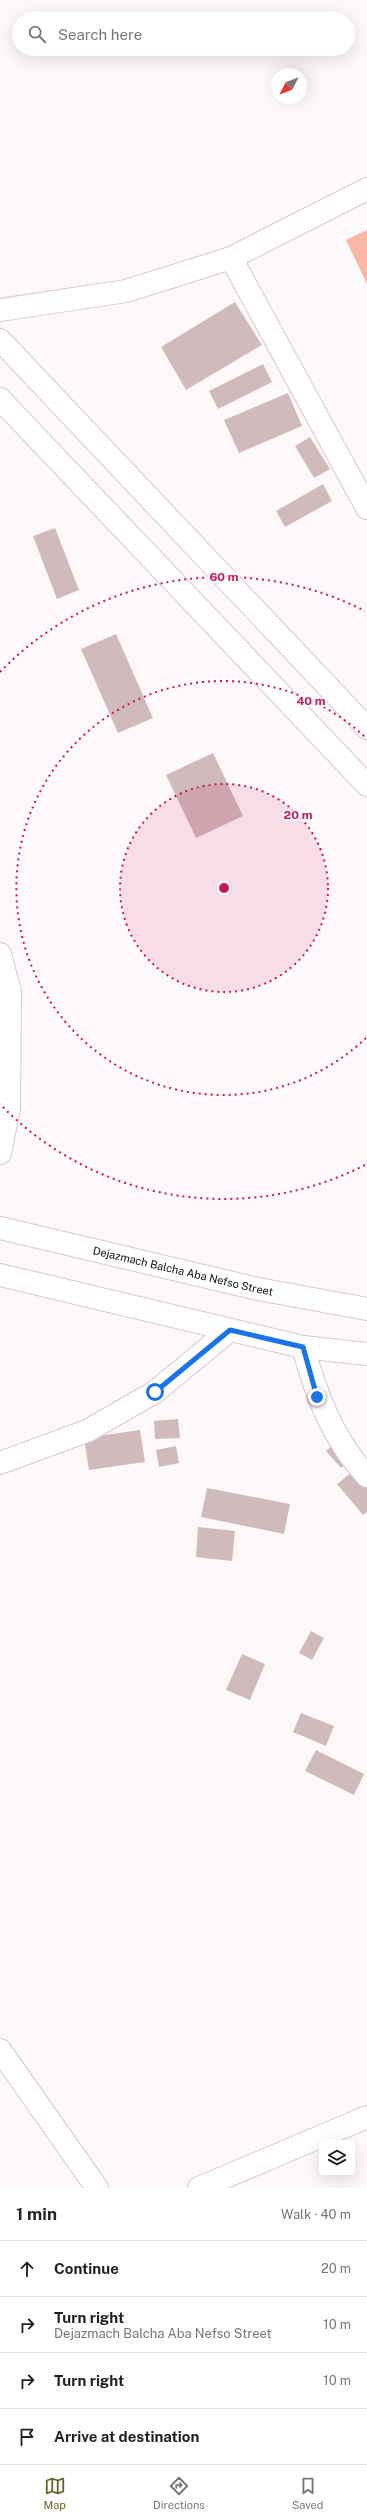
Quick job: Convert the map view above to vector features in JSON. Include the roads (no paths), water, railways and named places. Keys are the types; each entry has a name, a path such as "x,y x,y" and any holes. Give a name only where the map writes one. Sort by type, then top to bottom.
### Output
{"main road":[{"path":"0,310 126,291 231,258 367,189"},
{"path":"231,258 367,508"},
{"path":"0,340 367,728"},
{"path":"0,399 367,785"},
{"path":"0,954 10,992 9,1108 0,1153"},
{"name":"Dejazmach Balcha Aba Nefso Street","path":"0,1228 258,1288 367,1309"},
{"path":"0,1275 303,1347 367,1354"},
{"path":"0,1463 87,1432 155,1392 230,1330"},
{"path":"303,1347 317,1397 351,1459 367,1476"},
{"path":"0,2050 97,2188"},
{"path":"199,2188 367,2117"}]}
